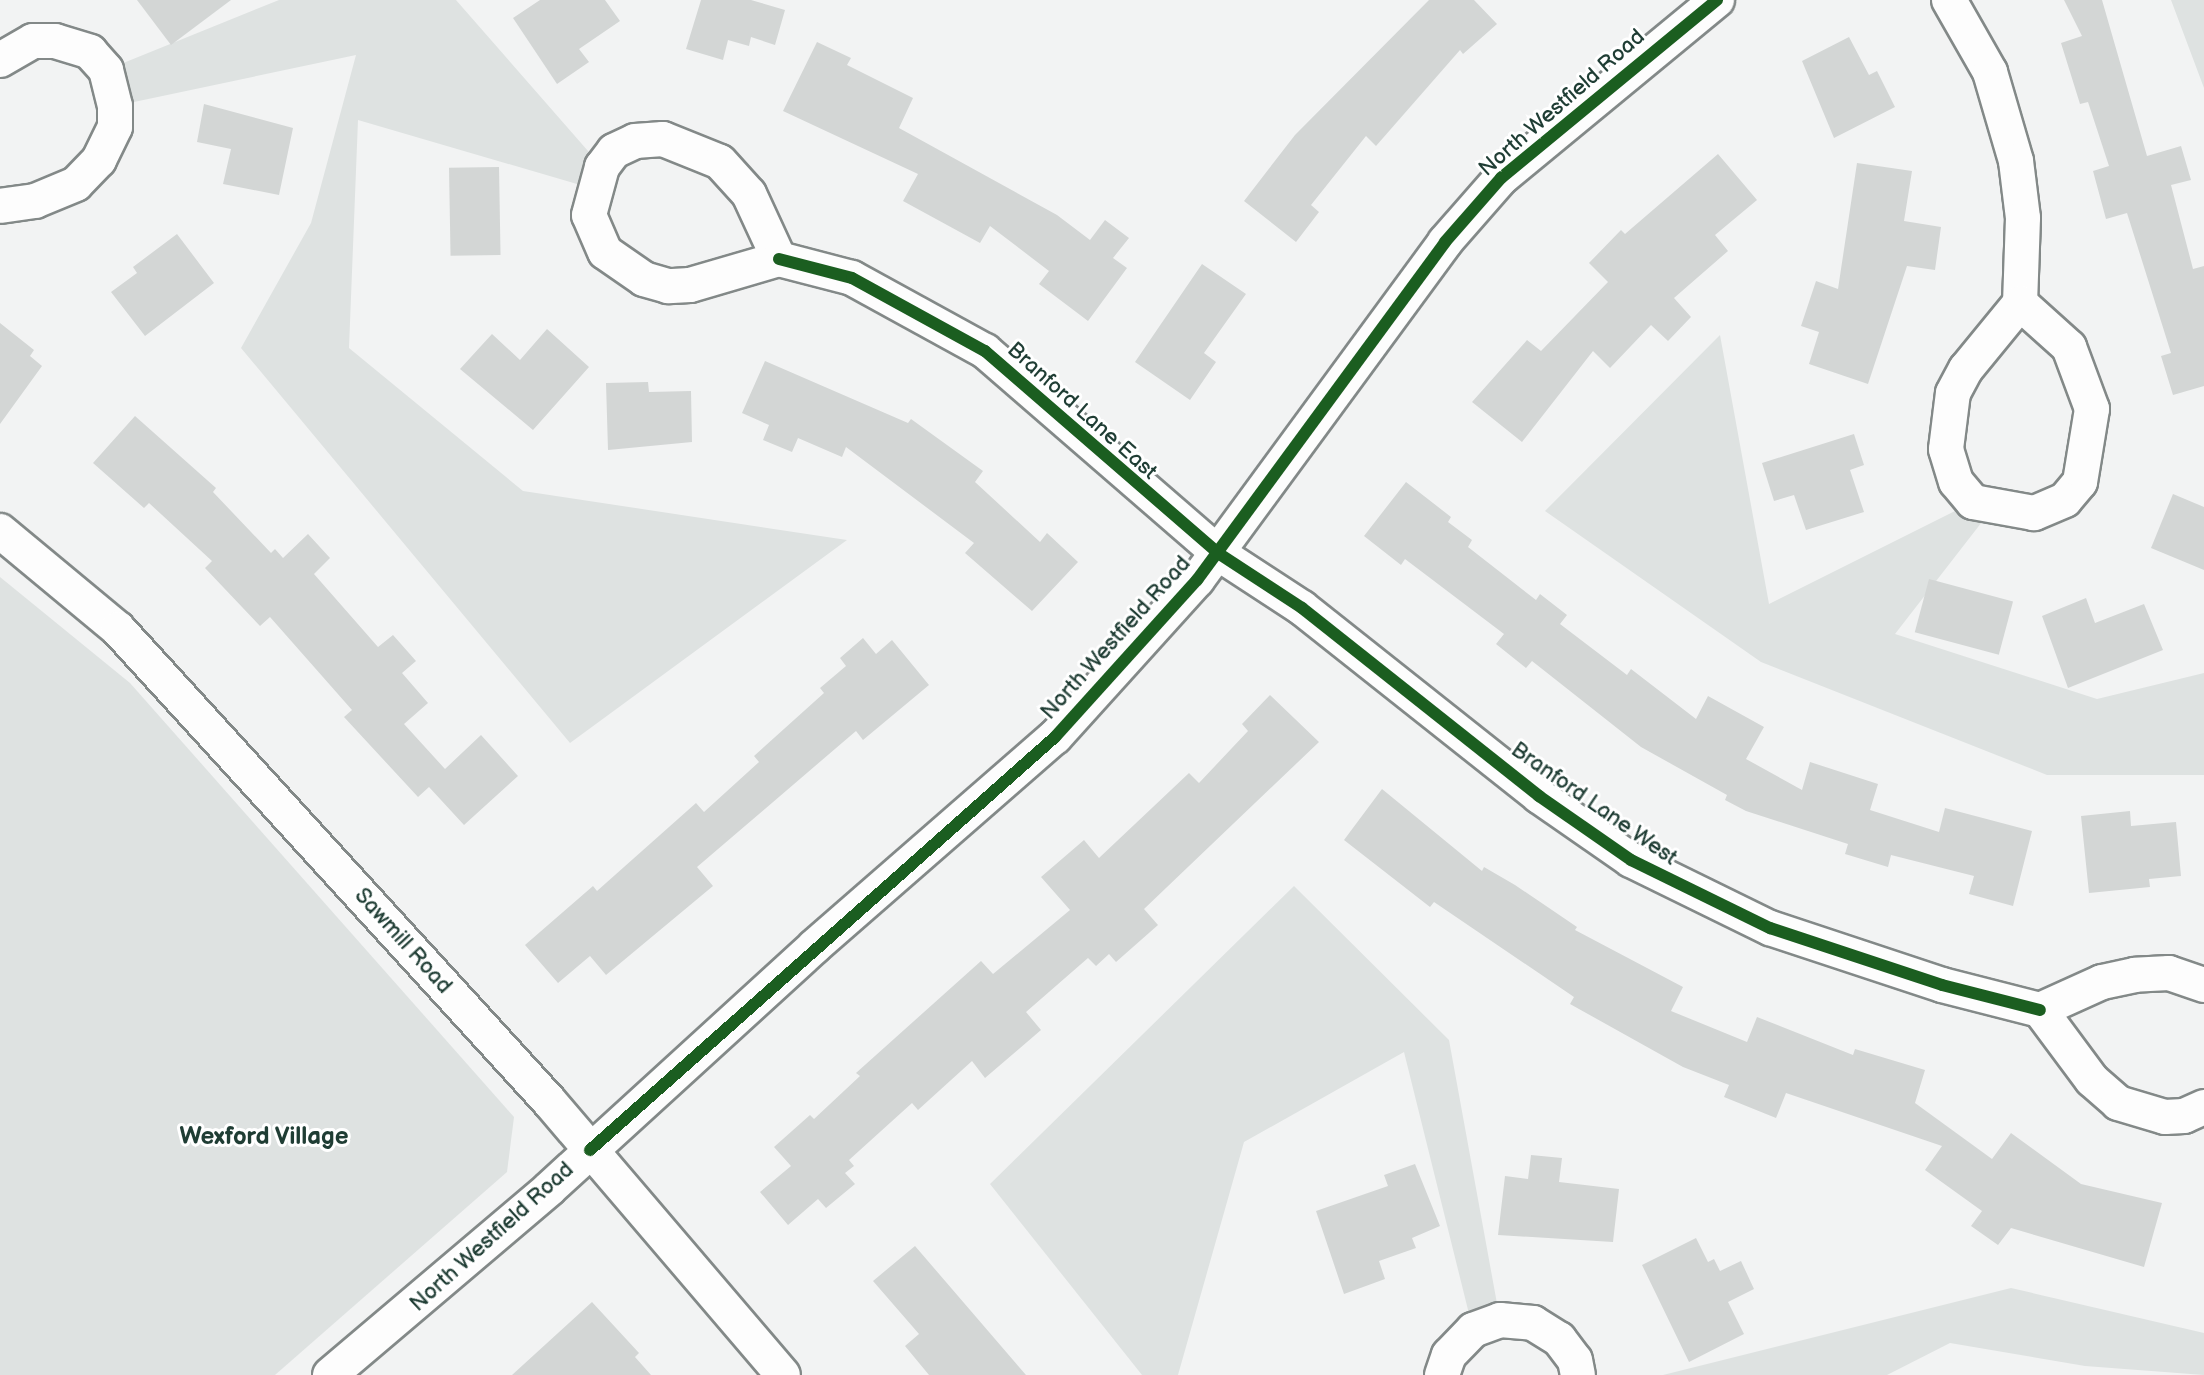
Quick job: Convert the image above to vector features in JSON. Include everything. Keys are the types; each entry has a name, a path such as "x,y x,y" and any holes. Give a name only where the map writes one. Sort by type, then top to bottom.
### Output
{"street":[{"name":"North Westfield Road","path":"330,1375 590,1150 1055,737 1130,658 1218,553 1445,242 1501,178 1717,0"},
{"path":"1949,0 1990,72 2016,161 2023,218 2020,303 1953,393 1946,449 1956,482 1973,502 2034,513 2065,500 2080,482 2092,409 2069,347 2020,303"},
{"path":"0,60 33,41 55,41 90,52 111,83 115,116 99,160 76,184 35,201 0,206"},
{"path":"663,139 695,149 720,162 749,194 779,259 690,285 644,279 605,252 592,229 594,189 602,167 614,151 635,141 663,139"},
{"name":"Branford Lane East","path":"779,259 852,278 985,351 1218,553"},
{"name":"Sawmill Road","path":"0,531 118,629 590,1150 783,1375"},
{"name":"Branford Lane West","path":"1218,553 1302,608 1539,796 1631,860 1708,902 1770,928 1942,985 2040,1010"},
{"path":"2204,985 2169,973 2135,975 2102,982 2040,1010 2092,1080 2118,1103 2165,1117 2184,1116 2204,1107"},
{"path":"1442,1375 1449,1355 1473,1330 1500,1320 1533,1323 1559,1339 1575,1360 1578,1375"}],"shaded area":[{"path":"279,0 456,0 602,167 594,189 358,120 349,348 523,491 847,540 570,743 241,348 311,223 356,55 115,106 106,70"},
{"path":"2171,0 2204,0 2204,88"},
{"path":"1720,335 1769,604 1973,502 1992,509 1895,634 2097,699 2204,673 2204,775 2047,775 1761,662 1545,511"},
{"path":"0,577 130,683 514,1117 507,1172 275,1375 0,1375"},
{"path":"1294,886 1449,1040 1500,1320 1473,1330 1404,1052 1244,1142 1178,1375 1142,1375 990,1184"},
{"path":"2011,1288 2204,1333 2204,1375 2085,1366 1950,1343 1887,1375 1663,1375"}],"building":[{"path":"137,0 231,0 171,45"},
{"path":"540,0 605,0 620,21 579,49 589,62 557,84 513,18"},
{"path":"701,0 751,0 785,10 775,45 751,37 749,46 728,40 723,60 686,49"},
{"path":"1429,0 1474,0 1497,24 1463,54 1460,50 1376,146 1366,136 1311,205 1319,212 1296,242 1244,201 1295,135"},
{"path":"2064,0 2102,0 2147,156 2181,146 2191,180 2171,185 2193,269 2204,266 2204,386 2173,395 2161,356 2171,353 2127,213 2106,219 2093,171 2109,166 2088,102 2080,104 2061,43 2082,36"},
{"path":"1849,37 1869,75 1877,71 1895,107 1834,138 1802,61"},
{"path":"817,42 851,58 847,65 913,98 899,128 1057,215 1090,240 1105,220 1129,238 1113,258 1127,268 1088,321 1039,284 1049,271 990,226 980,243 903,201 918,174 783,111"},
{"path":"204,104 293,128 279,195 223,184 231,149 197,142"},
{"path":"1718,154 1757,200 1715,235 1728,251 1674,298 1691,317 1668,341 1651,325 1610,368 1593,351 1522,442 1472,402 1527,340 1541,351 1608,282 1589,263 1621,230 1625,234"},
{"path":"1857,163 1912,171 1904,221 1941,227 1935,270 1907,266 1868,384 1809,364 1819,332 1801,326 1816,281 1838,289"},
{"path":"499,167 501,255 451,256 449,168"},
{"path":"177,234 214,283 145,336 111,292 137,273 133,267"},
{"path":"1202,264 1246,294 1204,353 1216,362 1190,400 1135,362"},
{"path":"0,323 34,350 30,356 42,366 0,424"},
{"path":"547,329 589,367 533,430 460,369 492,334 520,360"},
{"path":"765,361 908,423 911,419 983,471 975,482 1040,542 1047,533 1078,562 1032,611 965,553 974,543 846,447 842,457 798,438 792,452 763,440 769,425 742,413"},
{"path":"648,382 649,392 691,391 692,442 608,450 606,383"},
{"path":"135,416 216,488 213,492 271,553 275,549 283,558 308,534 330,558 314,574 378,647 393,635 416,661 402,673 428,703 404,724 445,769 481,735 518,776 464,825 429,787 418,797 344,717 352,710 270,617 260,626 205,568 212,561 149,503 144,508 93,463"},
{"path":"1854,434 1864,465 1850,470 1864,512 1806,530 1794,495 1774,501 1762,463"},
{"path":"1406,482 1451,517 1448,522 1472,540 1468,547 1536,600 1540,594 1567,615 1560,624 1627,675 1631,669 1696,719 1708,696 1764,727 1746,759 1802,790 1810,762 1878,784 1870,810 1939,832 1945,808 2032,831 2013,906 1969,894 1974,876 1891,855 1888,867 1845,854 1848,844 1746,811 1725,800 1727,795 1641,747 1532,661 1526,668 1496,644 1504,634 1405,559 1401,565 1364,536"},
{"path":"2173,494 2204,507 2204,570 2151,548"},
{"path":"1929,579 2013,602 1999,655 1915,632"},
{"path":"2086,598 2095,623 2144,604 2163,650 2068,688 2042,616"},
{"path":"863,638 876,654 892,640 929,685 863,740 856,731 697,867 713,886 606,975 590,956 558,983 525,945 593,886 597,891 696,803 704,812 759,762 754,756 824,693 820,688 846,666 840,658"},
{"path":"1270,695 1319,742 1144,909 1158,925 1116,962 1109,954 1096,966 1088,958 1026,1012 1041,1030 985,1078 972,1061 918,1110 912,1103 849,1160 854,1166 845,1173 855,1184 826,1208 818,1199 788,1225 760,1192 791,1166 774,1147 810,1115 814,1119 860,1076 856,1073 981,961 993,974 1070,910 1041,877 1084,840 1099,858 1189,773 1199,783 1248,731 1242,724"},
{"path":"1382,789 1482,871 1484,867 1515,885 1577,927 1575,930 1683,987 1671,1011 1747,1042 1757,1017 1853,1055 1855,1049 1925,1070 1915,1103 1992,1159 2011,1133 2081,1184 2162,1203 2144,1267 2011,1228 1998,1245 1971,1226 1982,1211 1925,1170 1942,1146 1786,1093 1776,1118 1724,1097 1729,1085 1683,1067 1570,1004 1574,997 1434,902 1430,907 1344,840"},
{"path":"2130,811 2131,826 2176,822 2181,876 2149,879 2150,887 2089,893 2081,816"},
{"path":"1531,1155 1562,1158 1559,1182 1619,1189 1613,1242 1498,1235 1505,1176 1528,1179"},
{"path":"1415,1164 1440,1226 1412,1238 1416,1248 1379,1261 1385,1279 1344,1294 1316,1211 1388,1186 1384,1175"},
{"path":"1696,1238 1708,1262 1714,1259 1720,1271 1741,1261 1754,1289 1728,1302 1744,1334 1689,1362 1642,1265"},
{"path":"915,1246 1026,1375 929,1375 905,1346 919,1334 873,1281"},
{"path":"592,1302 639,1353 635,1357 651,1375 512,1375"}],"cycle path":[{"path":"590,1150 1055,737 1197,580 1445,242 1501,178 1717,0"},
{"path":"779,259 852,278 985,351 1218,553 1302,608 1539,796 1631,860 1770,928 1942,985 2040,1010"}],"district":[{"name":"Wexford Village","path":"264,1137"}]}
